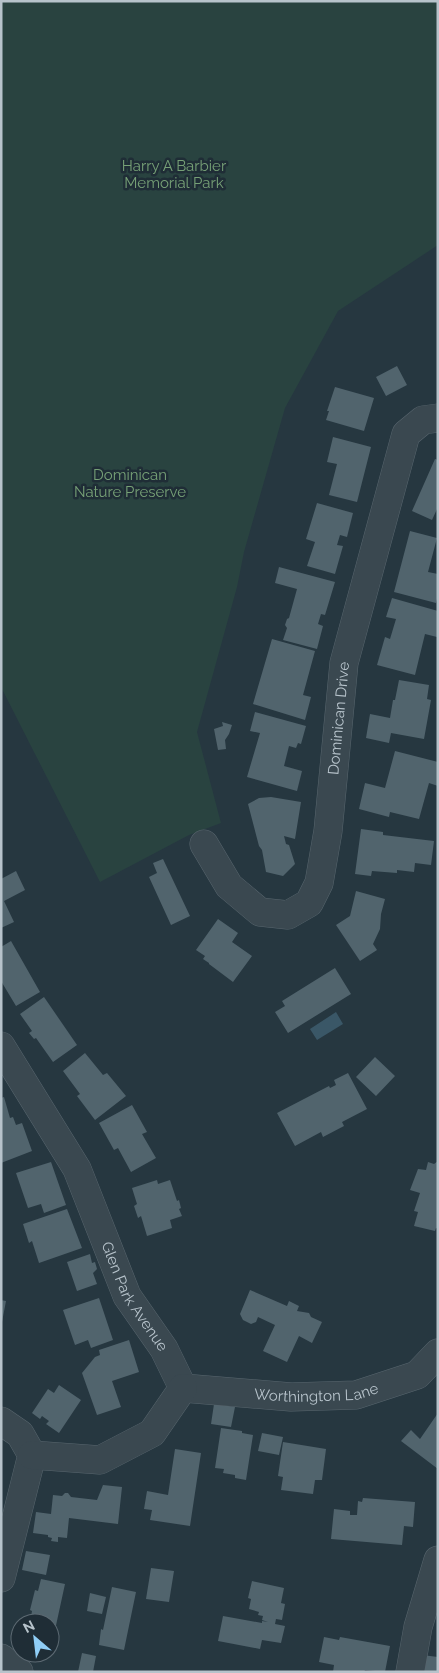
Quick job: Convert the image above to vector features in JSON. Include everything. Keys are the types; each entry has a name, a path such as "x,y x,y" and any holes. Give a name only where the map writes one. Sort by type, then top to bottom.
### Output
{"street":[{"name":"Dominican Drive","path":"204,844 229,886 260,912 288,915 309,903 319,883 328,831 344,664 406,434 422,420 438,418"},
{"name":"Glen Park Avenue","path":"2,1048 77,1169 127,1296 164,1349 183,1388"},
{"name":"Worthington Lane","path":"183,1388 291,1397 356,1395 417,1376 438,1353"},
{"path":"32,1455 100,1460 152,1433 183,1388"},
{"path":"1,1421 20,1434 32,1455 1,1578"},
{"path":"410,1672 418,1627 438,1560"},
{"path":"1,1658 19,1672"}],"green space":[{"path":"1,1 438,1 438,245 338,311 285,408 244,552 237,587 197,732 221,823 189,835 100,882 1,687"}],"water":[{"path":"336,1012 343,1024 317,1040 310,1029"}],"building":[{"path":"397,366 407,385 386,396 376,377"},
{"path":"335,387 374,398 364,431 326,420"},
{"path":"333,437 371,447 357,502 329,495 337,464 327,462"},
{"path":"435,459 438,460 438,507 432,520 412,511"},
{"path":"317,503 353,513 347,537 340,535 337,545 343,546 335,574 307,566 315,542 306,539"},
{"path":"410,531 437,538 428,572 438,574 436,603 394,592"},
{"path":"279,567 335,582 325,615 321,614 318,624 323,626 317,649 283,640 287,628 285,625 289,618 297,589 275,583"},
{"path":"392,598 438,611 437,637 425,634 415,675 377,665 385,637 390,639 396,619 386,617"},
{"path":"272,639 315,651 303,695 311,697 305,720 253,704"},
{"path":"399,680 429,685 427,699 431,700 424,739 391,733 389,743 366,738 370,714 390,718"},
{"path":"255,712 306,726 301,744 298,743 296,748 289,746 284,766 302,771 297,791 247,777 260,733 250,731"},
{"path":"222,722 232,725 225,740 226,749 218,750 214,729 223,726"},
{"path":"395,751 438,762 438,786 429,783 419,819 390,812 389,817 359,809 365,783 385,788"},
{"path":"271,797 301,802 295,839 284,836 295,864 283,876 266,872 262,850 259,846 248,804 259,798"},
{"path":"361,829 383,832 383,835 434,841 431,865 415,863 414,872 397,870 397,873 372,871 371,876 355,874"},
{"path":"163,859 190,916 171,925 149,877 157,873 153,863"},
{"path":"16,871 25,890 4,901 14,922 1,928 1,879"},
{"path":"356,891 385,899 380,929 373,944 377,950 360,961 336,925 350,916"},
{"path":"218,919 238,933 232,942 252,956 233,982 203,959 205,956 196,950"},
{"path":"11,941 40,992 16,1006 1,981 1,947"},
{"path":"335,968 351,994 288,1033 275,1012 285,1006 282,1001"},
{"path":"44,997 77,1045 53,1062 36,1038 34,1039 29,1033 32,1031 20,1014"},
{"path":"85,1053 103,1075 107,1073 126,1096 95,1120 77,1096 80,1094 63,1071"},
{"path":"375,1057 395,1076 376,1096 356,1077"},
{"path":"348,1073 367,1109 342,1122 344,1126 323,1137 321,1132 295,1146 277,1113 329,1086 330,1088 336,1085 334,1080"},
{"path":"4,1097 10,1118 13,1117 16,1125 22,1123 32,1151 1,1163 1,1098"},
{"path":"132,1105 147,1132 142,1134 156,1158 131,1172 118,1148 114,1150 99,1123"},
{"path":"438,1161 438,1229 436,1228 435,1231 414,1226 418,1212 414,1211 420,1193 410,1190 418,1169 426,1170 428,1162 434,1164"},
{"path":"51,1162 66,1205 44,1213 41,1204 28,1208 16,1173"},
{"path":"157,1180 158,1184 170,1180 177,1201 179,1200 181,1208 179,1209 182,1216 170,1220 172,1228 147,1236 141,1216 138,1218 134,1206 137,1204 132,1188"},
{"path":"67,1209 82,1248 39,1263 32,1241 29,1243 23,1224"},
{"path":"90,1254 92,1263 95,1262 97,1269 93,1273 97,1284 77,1291 67,1262"},
{"path":"250,1290 287,1306 289,1301 299,1306 297,1311 309,1313 311,1317 322,1322 312,1343 299,1336 287,1362 263,1351 275,1325 258,1317 256,1322 251,1324 243,1320 240,1314"},
{"path":"99,1298 113,1340 91,1348 88,1340 75,1345 63,1310"},
{"path":"1,1300 6,1301 2,1322 1,1322"},
{"path":"129,1340 139,1372 112,1381 121,1407 97,1415 82,1373 95,1357 100,1355 99,1350"},
{"path":"59,1385 81,1400 59,1433 46,1424 49,1421 42,1416 40,1419 32,1413 48,1389 54,1393"},
{"path":"214,1404 235,1407 231,1427 211,1424"},
{"path":"438,1413 438,1469 401,1441 411,1430 420,1439"},
{"path":"221,1428 242,1431 242,1433 253,1435 246,1480 235,1478 235,1475 223,1473 224,1469 215,1468"},
{"path":"262,1433 283,1437 279,1455 258,1451"},
{"path":"283,1442 326,1449 322,1480 315,1480 313,1494 281,1490 283,1477 278,1476"},
{"path":"175,1449 201,1453 190,1526 150,1520 152,1510 144,1509 147,1491 168,1495"},
{"path":"103,1485 122,1487 118,1524 69,1518 67,1538 58,1537 58,1542 51,1541 52,1538 48,1537 48,1535 33,1533 36,1512 51,1514 53,1495 62,1496 68,1493 71,1497 97,1500"},
{"path":"363,1498 415,1502 413,1527 404,1526 402,1545 331,1539 334,1509 350,1511 350,1515 357,1515 358,1501 362,1502"},
{"path":"26,1551 50,1555 46,1575 22,1570"},
{"path":"151,1568 174,1571 169,1602 146,1599"},
{"path":"41,1579 65,1584 59,1613 32,1613 30,1610 35,1590 38,1591"},
{"path":"252,1581 284,1588 281,1603 285,1604 282,1620 276,1619 275,1624 285,1626 281,1643 262,1640 260,1649 218,1641 223,1616 262,1623 262,1621 268,1622 262,1620 263,1616 258,1615 259,1612 249,1609 251,1599 248,1598"},
{"path":"112,1587 136,1592 124,1650 99,1645 101,1629 103,1630"},
{"path":"90,1593 106,1597 102,1614 87,1611"},
{"path":"324,1637 339,1640 340,1637 390,1646 385,1672 365,1670 364,1672 333,1672 334,1665 319,1662"},
{"path":"82,1653 96,1656 93,1672 78,1672"},
{"path":"422,1655 438,1657 438,1672 420,1672"}],"park label":[{"name":"Harry A Barbier Memorial Park","path":"174,174"},
{"name":"Dominican Nature Preserve","path":"130,484"}]}
